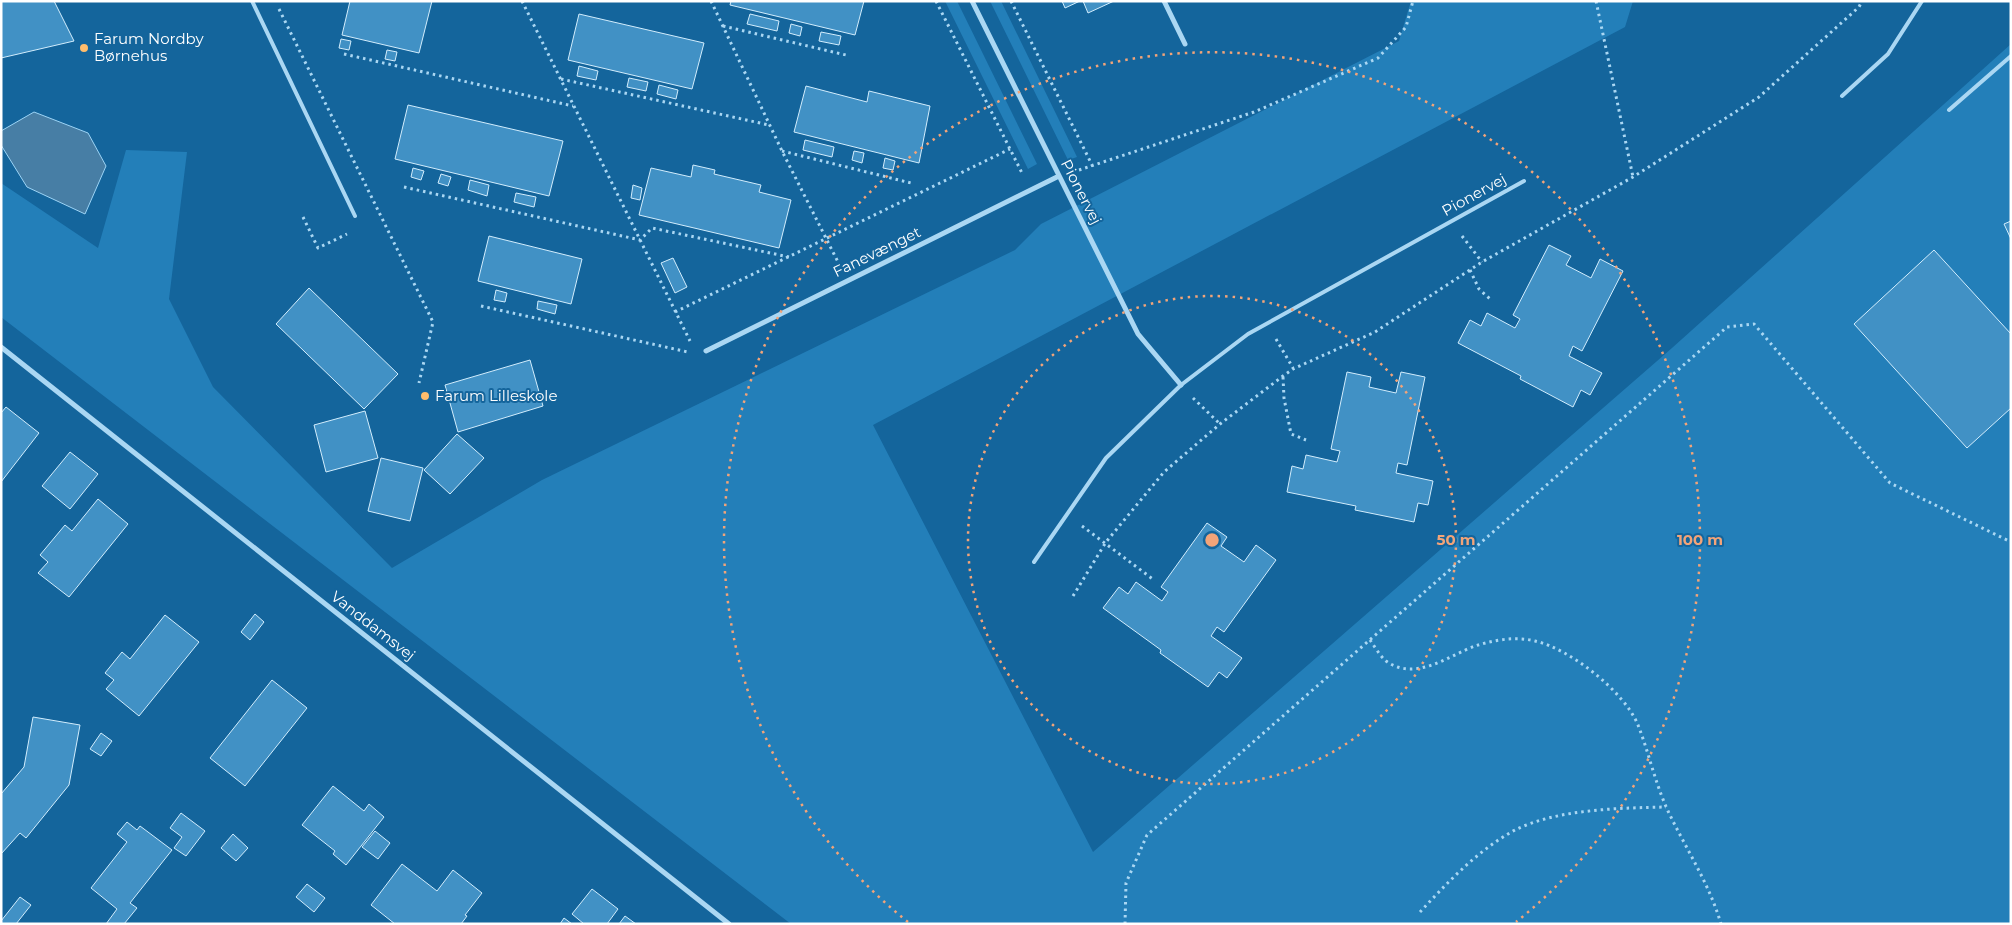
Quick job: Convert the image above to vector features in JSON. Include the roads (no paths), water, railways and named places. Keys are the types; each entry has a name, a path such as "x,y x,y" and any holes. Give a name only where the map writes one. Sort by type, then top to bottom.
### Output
{"street":[{"name":"Pionervej","path":"972,1 1138,334 1181,385"},
{"path":"1164,1 1185,44"},
{"name":"Fanevænget","path":"706,351 1059,176"},
{"name":"Vanddamsvej","path":"1,347 729,924"}],"lane":[{"path":"252,1 355,216"},
{"path":"1842,96 1888,54 1922,1"},
{"path":"1948,110 2011,56"},
{"name":"Pionervej","path":"1034,562 1106,458 1181,385 1248,334 1524,181"}],"place":[{"name":"Farum Nordby Børnehus","path":"84,48"},
{"name":"Farum Lilleskole","path":"425,396"}]}
